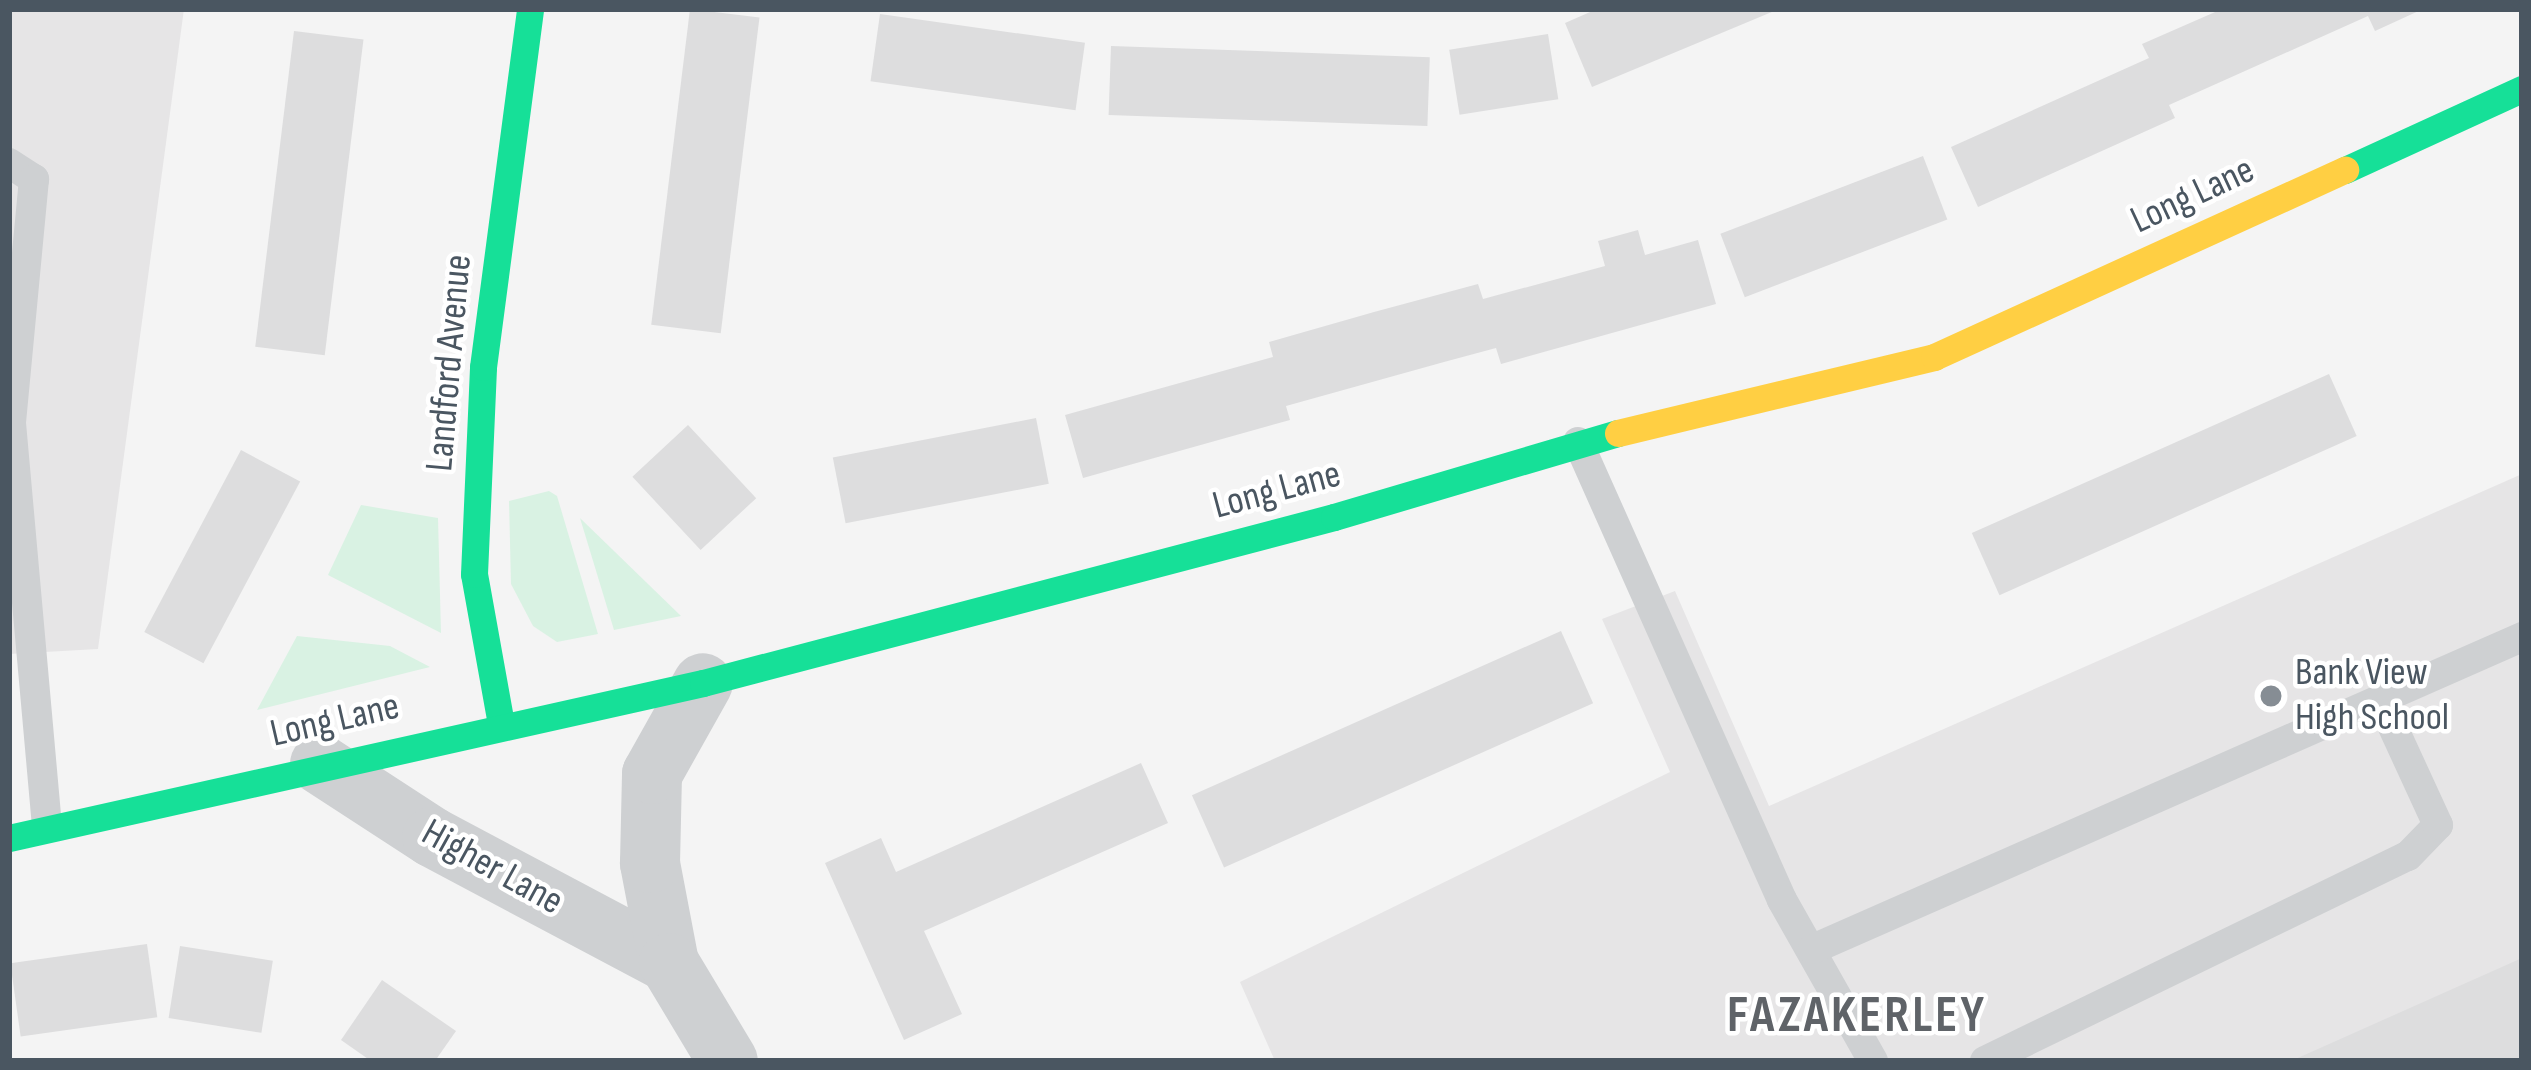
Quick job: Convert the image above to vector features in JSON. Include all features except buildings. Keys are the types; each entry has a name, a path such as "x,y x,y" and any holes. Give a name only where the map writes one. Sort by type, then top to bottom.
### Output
{"street":[{"name":"Landford Avenue","path":"500,724 475,551 483,367 530,9"},
{"name":"Long Lane","path":"9,838 320,764 703,683 1334,517 1578,442 1934,357 2522,89"},
{"path":"703,683 652,774 650,863 669,963 728,1061"},
{"name":"Higher Lane","path":"320,764 432,837 669,963"}],"lane":[{"path":"9,163 34,179 11,423 47,827"},
{"path":"1578,442 1782,900 1873,1061"},
{"path":"1813,949 2522,638"},
{"path":"1985,1061 2408,856 2438,825 2380,699"}],"shaded area":[{"path":"9,9 184,9 98,649 9,654"},
{"name":"Bank View High School","path":"2522,474 2522,1061 1275,1061 1240,982 1670,772 1602,619 1675,591 1769,806"}],"green space":[{"path":"549,491 557,496 598,634 557,642 533,626 511,584 509,501"},
{"path":"361,505 438,518 441,633 328,575"},
{"path":"580,518 681,616 614,630"},
{"path":"297,636 390,646 430,667 257,710"}],"traffic: fast":[{"path":"501,724 474,574 483,367 530,9"},
{"path":"2345,170 2522,89"},
{"path":"9,838 703,683 1334,517 1618,433"}],"traffic: slow":[{"path":"1618,433 1934,357 2345,170"}],"place":[{"name":"Bank View High School","path":"2271,696"}],"district":[{"name":"FAZAKERLEY","path":"1857,1016"}]}
